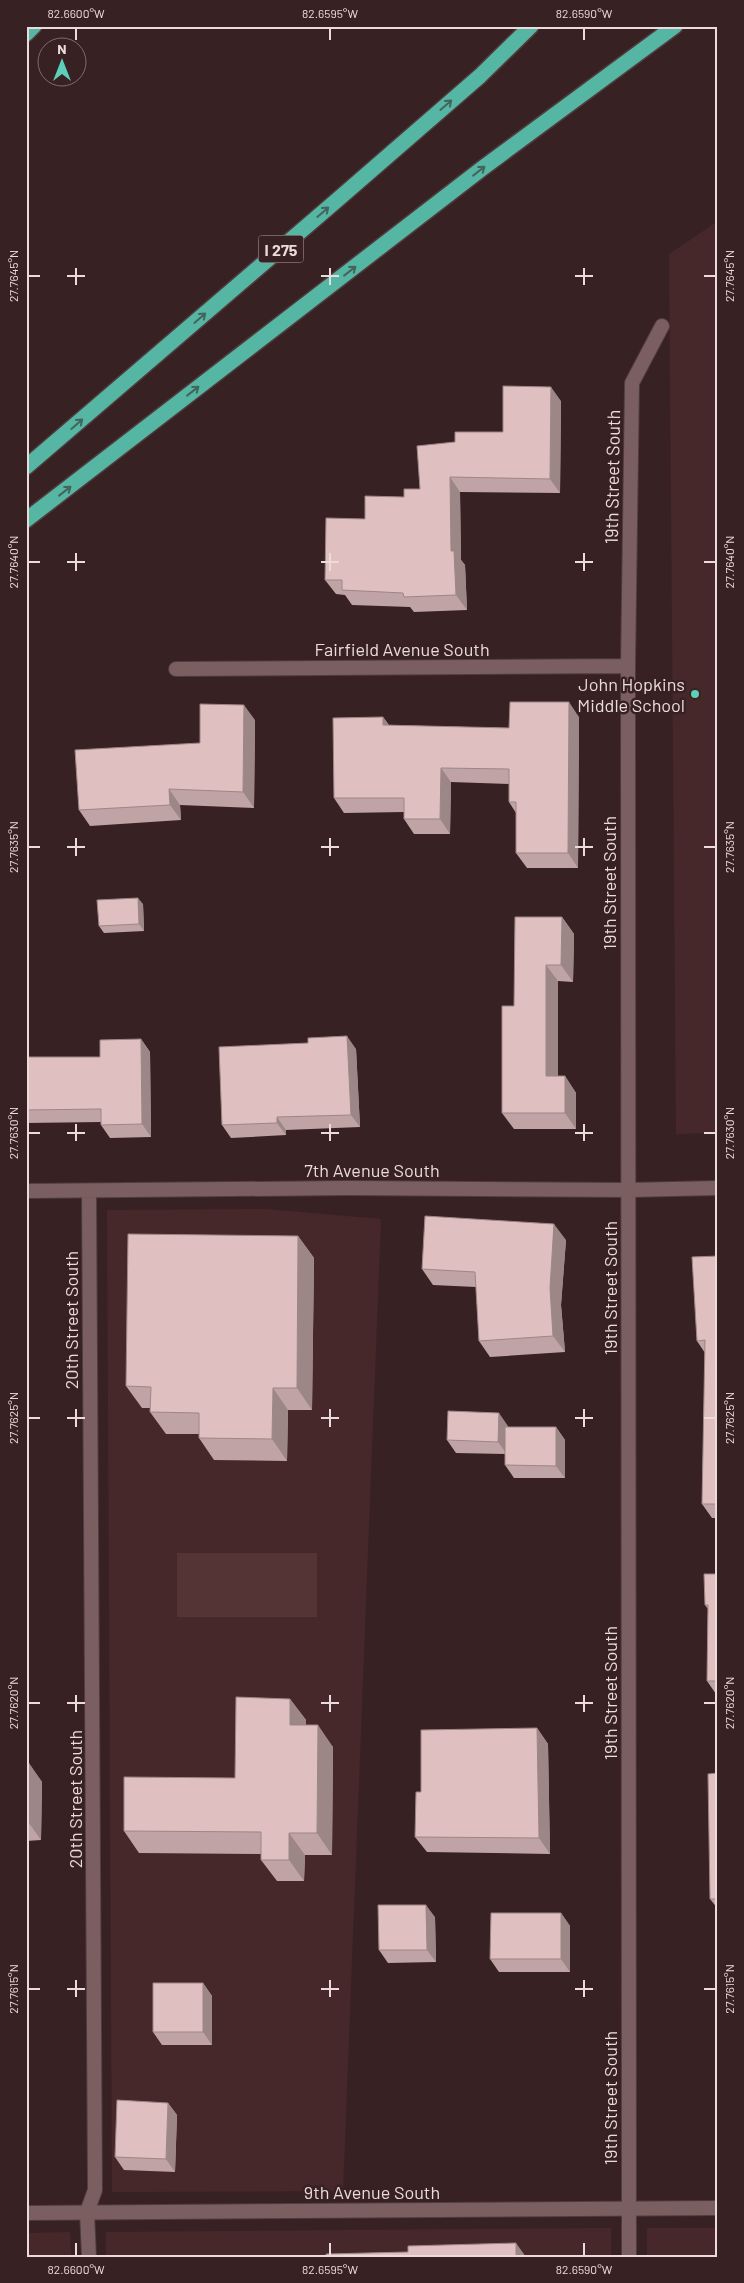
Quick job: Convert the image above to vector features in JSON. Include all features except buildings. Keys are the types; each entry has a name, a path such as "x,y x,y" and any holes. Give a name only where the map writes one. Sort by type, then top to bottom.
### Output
{"highway":[{"path":"26,34 34,26"},
{"name":"I 275","path":"26,467 480,76 531,26"},
{"path":"26,520 484,167 675,26"}],"street":[{"name":"19th Street South","path":"629,2257 628,666 632,383 662,326"},
{"name":"Fairfield Avenue South","path":"176,669 628,666"},
{"name":"7th Avenue South","path":"26,1191 349,1188 629,1190 718,1188"},
{"name":"20th Street South","path":"88,2257 87,2212 95,2190 89,1191"},
{"name":"9th Avenue South","path":"26,2213 718,2208"}],"shaded area":[{"name":"John Hopkins Middle School","path":"718,221 718,1133 676,1134 669,254"},
{"path":"266,1209 381,1219 343,2191 112,2192 107,1210"},
{"path":"177,1553 317,1553 317,1617 177,1617"},
{"path":"611,2228 611,2257 106,2257 106,2232"},
{"path":"647,2228 718,2228 718,2257 647,2257"},
{"path":"70,2232 71,2257 26,2257 26,2233"}],"place":[{"name":"John Hopkins Middle School","path":"695,694"}]}
